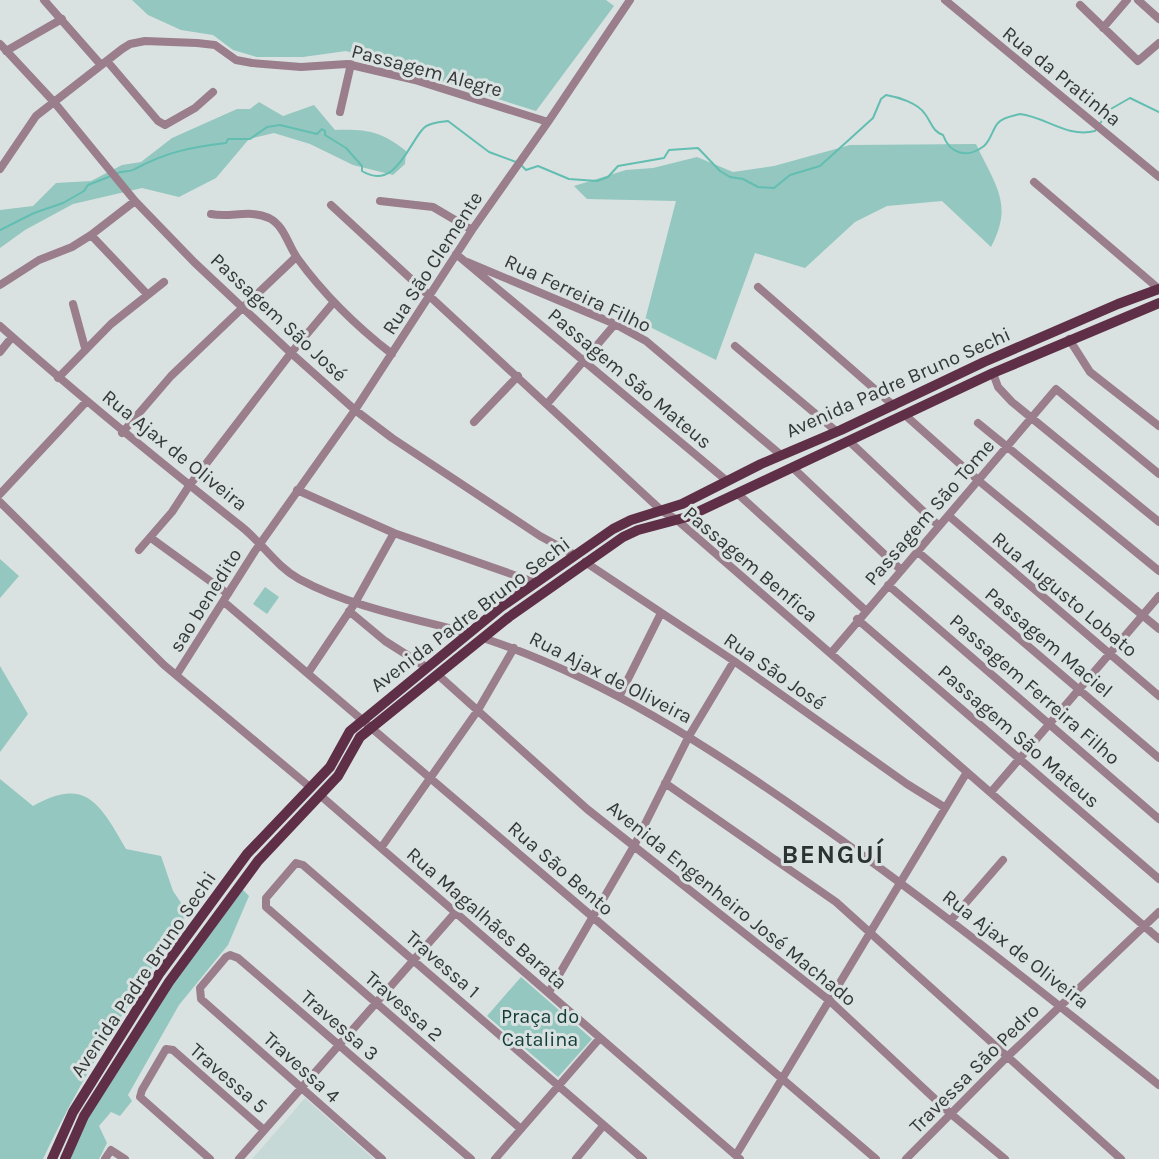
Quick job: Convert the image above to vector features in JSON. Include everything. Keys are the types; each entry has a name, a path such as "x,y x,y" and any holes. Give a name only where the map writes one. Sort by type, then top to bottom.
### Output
{"main road":[{"name":"Avenida Padre Bruno Sechi","path":"52,1159 73,1112 159,974 247,854 330,767 350,731 363,718 468,633 534,582 614,528 631,520 662,511 1073,322 1159,289"},
{"name":"Avenida Padre Bruno Sechi","path":"65,1159 84,1116 169,982 258,861 321,796 345,766 360,737 436,674 618,539 638,530 677,520 738,494 1069,339 1159,303"},
{"name":"Rua Ajax de Oliveira","path":"468,633 483,638"}],"street":[{"path":"44,0 158,121 169,125 195,108 213,92"},
{"name":"Rua São Clemente","path":"262,544 297,490 355,410 472,230 630,0"},
{"name":"Rua da Pratinha","path":"945,0 1159,177"},
{"path":"1103,28 1127,0"},
{"path":"1138,0 1159,19"},
{"path":"1080,4 1138,61 1159,43"},
{"name":"Passagem São José","path":"62,19 3,47 54,102 135,201 242,308 355,410 392,438 540,536 575,555"},
{"name":"Passagem Alegre","path":"104,63 130,44 145,41 215,45 241,61 301,68 333,63 351,64 415,80 548,122"},
{"path":"0,169 36,116 104,63"},
{"path":"340,112 351,64"},
{"path":"0,150 9,156"},
{"path":"1034,182 1159,289"},
{"path":"0,285 39,260 72,247 135,201"},
{"path":"380,201 433,207 472,230"},
{"name":"Passagem Benfica","path":"331,205 662,511 677,520 1159,939"},
{"path":"211,214 226,217 246,213 267,218 284,233 296,257 333,303 359,329 392,354"},
{"path":"91,235 147,294"},
{"name":"Passagem São Mateus","path":"456,254 727,481"},
{"path":"122,433 171,376 296,257"},
{"name":"Rua Ferreira Filho","path":"467,262 615,324 646,341 781,455"},
{"path":"58,378 85,348 164,282"},
{"path":"758,287 894,406"},
{"path":"139,550 152,538 291,353 333,303"},
{"path":"73,304 85,348"},
{"path":"547,404 615,324"},
{"name":"Rua Ajax de Oliveira","path":"0,326 122,433 262,544 284,569 355,603 468,633"},
{"path":"0,352 12,337"},
{"path":"1069,339 1090,372 1159,426"},
{"path":"735,346 836,431"},
{"path":"993,374 998,387 1032,418 1159,522"},
{"path":"474,422 518,376"},
{"name":"Passagem São Tome","path":"831,653 857,619 918,552 1058,389 1159,474"},
{"path":"0,494 86,402"},
{"path":"905,416 979,481 1159,629"},
{"path":"978,423 1159,571"},
{"path":"850,442 939,526"},
{"path":"792,467 901,570"},
{"path":"297,490 394,533 534,582"},
{"path":"738,494 865,610"},
{"path":"0,502 164,665 311,788"},
{"name":"Rua Augusto Lobato","path":"949,516 1159,696"},
{"path":"308,673 355,603 394,533"},
{"name":"Rua São Bento","path":"152,538 226,598 308,673 876,1159"},
{"name":"sao benedito","path":"177,674 262,544"},
{"name":"Passagem Maciel","path":"918,552 1159,758"},
{"name":"Rua São José","path":"585,562 734,661 907,784 944,807"},
{"name":"Passagem Ferreira Filho","path":"888,585 1159,819"},
{"path":"991,792 1159,596"},
{"path":"349,611 385,641 426,667"},
{"path":"619,697 661,613"},
{"name":"Passagem São Mateus","path":"857,619 1159,879"},
{"name":"Rua Ajax de Oliveira","path":"483,638 549,662 689,736 899,880 1061,1005 1159,1085"},
{"path":"381,848 429,776 478,710 514,648"},
{"path":"549,992 634,846 689,736 734,661"},
{"name":"Avenida Engenheiro José Machado","path":"436,674 587,809 830,1001 951,1114 1005,1159"},
{"path":"738,1157 899,880 967,772"},
{"path":"664,783 836,902 1121,1159"},
{"name":"Rua Magalhães Barata","path":"321,796 738,1157"},
{"path":"951,920 1003,860"},
{"name":"Travessa 2","path":"303,865 299,863 292,866 266,898 266,907 521,1129"},
{"name":"Travessa 1","path":"303,865 643,1159"},
{"name":"Travessa São Pedro","path":"906,1159 1007,1057 1146,928 1159,912"},
{"path":"239,1159 455,913"},
{"name":"Travessa 3","path":"201,999 200,988 226,957 234,955 471,1159"},
{"name":"Travessa 4","path":"201,999 300,1089 382,1159"},
{"path":"495,1159 600,1038"},
{"name":"Travessa 5","path":"210,1159 140,1097 166,1049 172,1050 264,1130"},
{"path":"576,1159 603,1126"},
{"path":"105,1159 109,1152 116,1152 125,1159"}],"shaded area":[{"path":"305,1098 374,1159 252,1159"}],"green space":[{"path":"132,0 606,0 614,6 536,111 346,51 303,57 257,57 233,50 213,35 181,30 148,15"},
{"path":"259,102 283,116 314,105 335,130 373,133 397,144 406,151 405,164 393,175 353,165 310,144 274,133 249,139 216,178 179,197 142,188 73,204 25,230 0,248 0,210 33,206 56,183 91,181 122,165 141,162 172,138 237,109 250,109"},
{"path":"976,144 995,183 1001,206 998,232 991,247 942,201 887,206 855,222 805,268 755,253 716,360 644,324 676,201 587,199 574,186 626,170 653,168 697,157 733,172 774,166 850,145"},
{"path":"0,559 19,576 0,598"},
{"path":"265,587 279,597 267,614 253,604"},
{"path":"0,666 28,714 0,752"},
{"path":"0,779 33,806 51,797 67,794 80,795 90,800 109,820 126,849 161,856 173,891 188,913 93,1064 43,1159 0,1159"},
{"path":"238,885 249,896 228,945 179,1005 128,1095 132,1101 120,1116 111,1112 99,1126 107,1143 99,1159 71,1159 76,1137 91,1105 114,1066"},
{"name":"Praça do Catalina","path":"521,977 592,1039 558,1077 487,1016"}],"waterway":[{"path":"521,165 526,170 538,166 569,179 597,181 608,177 618,166 664,158 669,150 698,148 720,171 730,177 743,179 758,187 774,188 790,175 820,166 873,118 881,99 886,95 902,99 918,107 934,129 943,135 950,147 965,153 984,146 1000,121 1020,114 1075,132 1085,132 1095,131 1109,110 1130,98 1159,112"},
{"path":"117,173 133,170 179,151 226,143 228,139 250,139 267,127 280,125 317,134 322,129 325,135 346,148 362,166 362,171 373,176 383,175 399,164 424,128 434,123 448,121 489,152 516,162"},
{"path":"0,230 34,213 63,203 84,191 88,185 111,176"}],"district":[{"name":"BENGUÍ","path":"833,854"}]}
